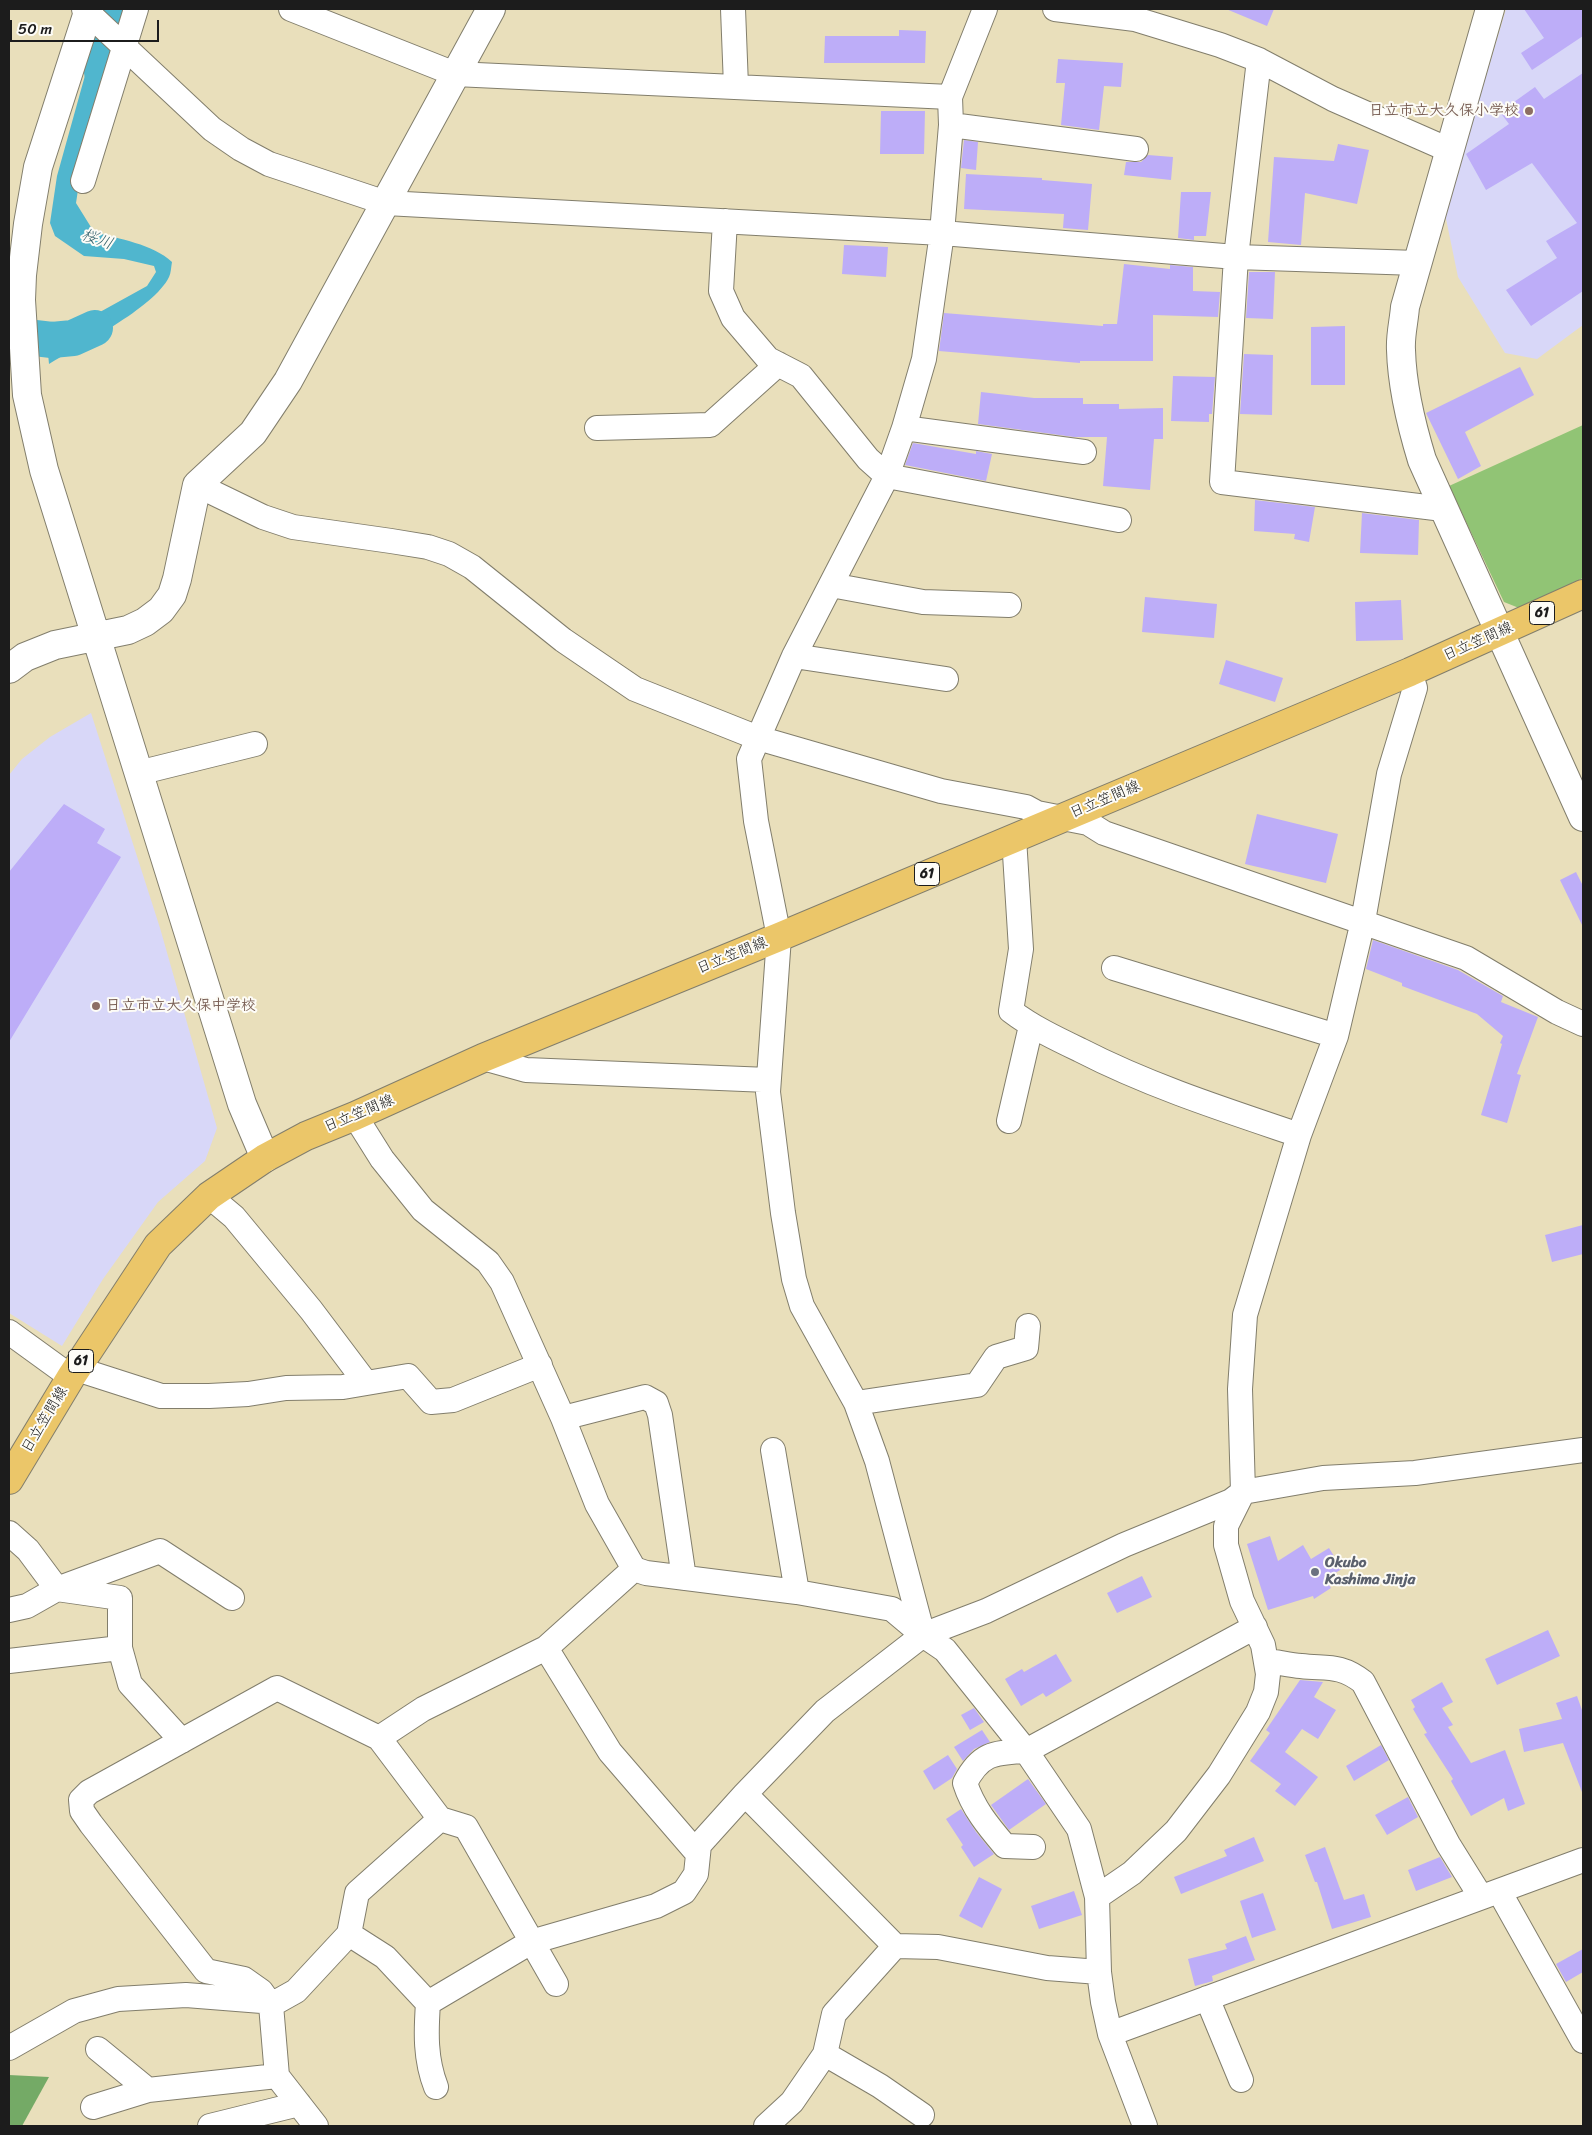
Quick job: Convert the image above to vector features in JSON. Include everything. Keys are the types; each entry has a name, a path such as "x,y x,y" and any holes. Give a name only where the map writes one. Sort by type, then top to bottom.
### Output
{"main road":[{"name":"日立笠間線","path":"9,1480 74,1373 158,1245 209,1196 265,1158 306,1136 355,1116 482,1058 779,937 1410,672 1583,594"}],"street":[{"path":"83,181 121,44 136,9"},
{"path":"291,9 456,74 950,97"},
{"path":"9,668 25,657 55,645 128,630 162,610 172,595 177,579 197,485 248,438 270,410 293,373 491,9"},
{"path":"733,9 736,86"},
{"path":"923,1635 877,1460 856,1403 802,1306 783,1213 768,1092 779,937 756,821 750,759 794,656 887,476 904,428 924,359 942,233 951,125 950,97 985,9"},
{"path":"1055,9 1135,19 1220,45 1259,60 1333,99 1449,150"},
{"path":"1490,9 1405,308 1400,348 1404,386 1410,421 1422,460 1580,803"},
{"path":"265,1158 242,1104 95,637 44,470 32,422 25,372 22,328 22,274 28,224 38,167 89,13 212,129 241,149 269,164 386,204 942,233 1236,257 1417,263"},
{"path":"1259,60 1236,257 1222,482 1443,509"},
{"path":"951,125 1136,149"},
{"path":"725,221 721,291 733,318 768,359 801,376 868,459 887,476 1119,520"},
{"path":"596,428 710,425 778,364"},
{"path":"904,428 1084,452"},
{"path":"197,485 263,517 293,527 428,547 449,554 472,567 563,640 634,689 758,738 941,790 1026,807 1037,813 1088,823 1104,833 1466,958 1557,1012 1583,1024"},
{"path":"831,586 923,602 1009,605"},
{"path":"794,656 946,680"},
{"path":"1097,1898 1132,1873 1176,1831 1219,1775 1258,1712 1266,1692 1268,1674 1263,1645 1242,1601 1226,1545 1226,1526 1243,1492 1240,1389 1245,1315 1299,1135 1336,1036 1363,921 1388,774 1415,688 1410,672"},
{"path":"138,774 255,744"},
{"path":"1014,838 1021,949 1011,1011 1031,1026 1102,1061 1180,1095 1299,1135"},
{"path":"1114,968 1336,1036"},
{"path":"1009,1121 1031,1026"},
{"path":"482,1058 526,1070 768,1080"},
{"path":"355,1116 382,1159 423,1210 488,1262 502,1282 563,1418 597,1504 634,1569 646,1573 797,1592 892,1609 923,1635 945,1650 1026,1751 1079,1828 1097,1898 1099,1972 1102,2002 1110,2034 1145,2126"},
{"path":"209,1196 234,1217 311,1310 366,1383"},
{"path":"856,1403 977,1385 996,1357 1026,1348 1028,1326"},
{"path":"9,1332 74,1373 160,1396 239,1394 286,1388 343,1387 408,1376 431,1402 453,1400 540,1365"},
{"path":"563,1418 645,1397 656,1403 660,1415 684,1578"},
{"path":"773,1450 797,1592"},
{"path":"428,2003 531,1942 656,1906 684,1892 696,1874 699,1845 745,1794 825,1711 923,1635 986,1610 1124,1545 1231,1501 1243,1492 1323,1478 1415,1473 1583,1450"},
{"path":"9,1533 28,1550 57,1589 120,1598 120,1648 130,1684 182,1741"},
{"path":"9,1610 27,1606 57,1589 160,1551 232,1598"},
{"path":"379,1738 423,1709 546,1648 634,1569"},
{"path":"1230,1641 1242,1601"},
{"path":"1033,1847 1005,1846 984,1822 969,1796 965,1782 974,1766 996,1753 1026,1751 1255,1627"},
{"path":"9,1661 120,1648"},
{"path":"546,1648 610,1752 698,1854"},
{"path":"1266,1660 1301,1666 1332,1668 1351,1673 1363,1682 1448,1844 1490,1894 1583,2041"},
{"path":"316,2126 277,2076 271,2005 260,1992 244,1979 206,1971 82,1811 81,1800 89,1792 277,1688 379,1738 440,1818 466,1827 556,1984"},
{"path":"745,1794 895,1946 938,1947 1047,1968 1099,1972"},
{"path":"271,2005 296,1991 349,1934 357,1893 440,1818"},
{"path":"1110,2034 1583,1860"},
{"path":"349,1934 385,1956 428,2003 427,2051 429,2071 436,2087"},
{"path":"766,2126 792,2102 825,2054 834,2014 895,1946"},
{"path":"9,2048 74,2011 118,1999 186,1995 262,2001 271,2005"},
{"path":"1207,1998 1241,2080"},
{"path":"98,2049 148,2090"},
{"path":"825,2054 880,2086 922,2115"},
{"path":"93,2107 148,2090 277,2076"},
{"path":"210,2126 299,2104"}],"shaded area":[{"name":"日立市立大久保小学校","path":"1506,9 1583,9 1583,325 1537,359 1505,353 1458,277 1445,214"},
{"name":"日立市立大久保中学校","path":"91,713 160,928 217,1128 205,1161 158,1202 103,1279 62,1346 9,1313 9,775 22,759 50,737"}],"green space":[{"path":"1583,425 1583,578 1519,608 1504,602 1449,486"},
{"path":"9,2075 49,2077 22,2126 9,2126"}],"water":[{"path":"96,36 116,52 80,177 76,203 94,232 146,246 172,262 171,270 161,289 133,313 49,364 46,333 62,333 147,286 156,272 154,266 124,259 84,256 55,236 50,223 57,176"}],"building":[{"path":"1226,9 1274,9 1267,26"},
{"path":"1524,9 1583,9 1583,36 1532,70 1521,53 1544,38"},
{"path":"899,30 926,31 925,63 824,63 825,36 899,36"},
{"path":"1058,59 1123,63 1121,87 1104,86 1099,130 1061,125 1065,83 1056,83"},
{"path":"1583,73 1583,291 1531,326 1506,290 1557,258 1546,241 1577,223 1532,163 1486,190 1466,154 1509,124 1500,112 1535,87 1544,99"},
{"path":"881,111 925,111 924,154 880,154"},
{"path":"964,140 978,142 976,170 961,168"},
{"path":"1338,144 1369,150 1357,204 1305,193 1301,245 1268,242 1274,157 1334,161"},
{"path":"1148,155 1173,157 1171,180 1124,175 1126,162 1141,162"},
{"path":"966,174 1042,178 1042,180 1092,184 1088,230 1063,228 1064,214 964,209"},
{"path":"1181,192 1211,192 1206,236 1194,236 1194,240 1178,238"},
{"path":"844,245 888,247 886,277 842,274"},
{"path":"1124,264 1170,269 1170,265 1193,267 1193,291 1220,292 1218,317 1153,315 1153,361 1080,361 1080,363 939,351 944,313 1103,326 1103,324 1117,324"},
{"path":"1249,272 1275,272 1273,319 1246,318"},
{"path":"1345,326 1345,385 1311,385 1311,327"},
{"path":"1244,354 1273,355 1272,415 1240,414"},
{"path":"1520,367 1534,395 1465,432 1481,466 1458,479 1426,413"},
{"path":"1173,376 1215,377 1212,414 1209,414 1209,422 1171,421"},
{"path":"981,392 1034,398 1083,398 1083,404 1119,404 1119,409 1163,408 1163,439 1154,439 1150,490 1103,486 1107,437 1074,437 978,424"},
{"path":"913,443 976,454 976,451 992,454 986,481 905,465"},
{"path":"1255,500 1315,507 1309,542 1294,539 1295,534 1254,531"},
{"path":"1362,513 1419,520 1418,555 1360,553"},
{"path":"1145,597 1217,604 1214,638 1142,632"},
{"path":"1401,600 1403,640 1356,641 1355,602"},
{"path":"1226,660 1283,678 1275,702 1219,684"},
{"path":"64,804 105,829 97,843 121,857 9,1042 9,872"},
{"path":"1257,814 1338,834 1326,883 1245,864"},
{"path":"1576,872 1583,886 1583,927 1560,880"},
{"path":"1373,940 1458,970 1503,996 1501,1002 1538,1017 1517,1074 1521,1075 1507,1123 1481,1115 1503,1036 1477,1014 1402,986 1402,983 1366,969"},
{"path":"1583,1225 1583,1254 1552,1262 1545,1235"},
{"path":"1270,1536 1278,1561 1303,1545 1311,1559 1329,1548 1342,1569 1325,1579 1331,1588 1314,1599 1313,1596 1268,1610 1247,1544"},
{"path":"1142,1576 1152,1597 1117,1613 1107,1593"},
{"path":"1548,1630 1560,1656 1497,1685 1485,1659"},
{"path":"1056,1654 1072,1681 1046,1697 1043,1693 1021,1706 1005,1679 1022,1669 1024,1672"},
{"path":"1300,1680 1323,1682 1314,1697 1336,1710 1318,1739 1302,1729 1285,1752 1318,1777 1295,1806 1275,1791 1281,1784 1250,1761 1270,1733 1266,1730"},
{"path":"1442,1682 1453,1702 1442,1708 1453,1725 1448,1727 1471,1763 1505,1750 1525,1804 1508,1811 1504,1798 1471,1816 1451,1781 1453,1779 1424,1734 1427,1733 1413,1709 1415,1707 1411,1700"},
{"path":"1577,1696 1583,1713 1582,1792 1563,1743 1524,1752 1519,1729 1562,1719 1556,1703"},
{"path":"974,1708 984,1722 970,1730 961,1715"},
{"path":"982,1730 990,1742 974,1749 963,1761 954,1747"},
{"path":"1381,1745 1389,1760 1354,1781 1346,1766"},
{"path":"948,1755 957,1769 952,1778 934,1790 923,1771"},
{"path":"1028,1779 1046,1804 1009,1830 991,1805"},
{"path":"1408,1797 1418,1817 1387,1835 1375,1815"},
{"path":"961,1809 976,1832 994,1854 974,1867 961,1847 963,1845 946,1819"},
{"path":"1254,1837 1264,1861 1181,1894 1174,1877 1227,1856 1224,1850"},
{"path":"1325,1847 1344,1900 1364,1894 1371,1917 1332,1929 1317,1882 1315,1882 1305,1855"},
{"path":"1440,1857 1452,1877 1416,1891 1408,1870"},
{"path":"979,1877 1002,1889 982,1928 959,1916"},
{"path":"1074,1891 1082,1915 1039,1929 1031,1906"},
{"path":"1263,1893 1276,1930 1252,1938 1240,1901"},
{"path":"1246,1936 1255,1960 1212,1976 1213,1981 1195,1986 1188,1959 1227,1949 1225,1944"},
{"path":"1583,1949 1583,1972 1566,1982 1556,1964"}],"waterway":[{"name":"桜川","path":"102,72 123,9"},
{"name":"桜川","path":"9,335 52,340 73,338 95,328"}],"place":[{"name":"日立市立大久保小学校","path":"1529,111"},
{"name":"日立市立大久保中学校","path":"96,1006"},
{"name":"Okubo Kashima Jinja","path":"1315,1572"}]}
